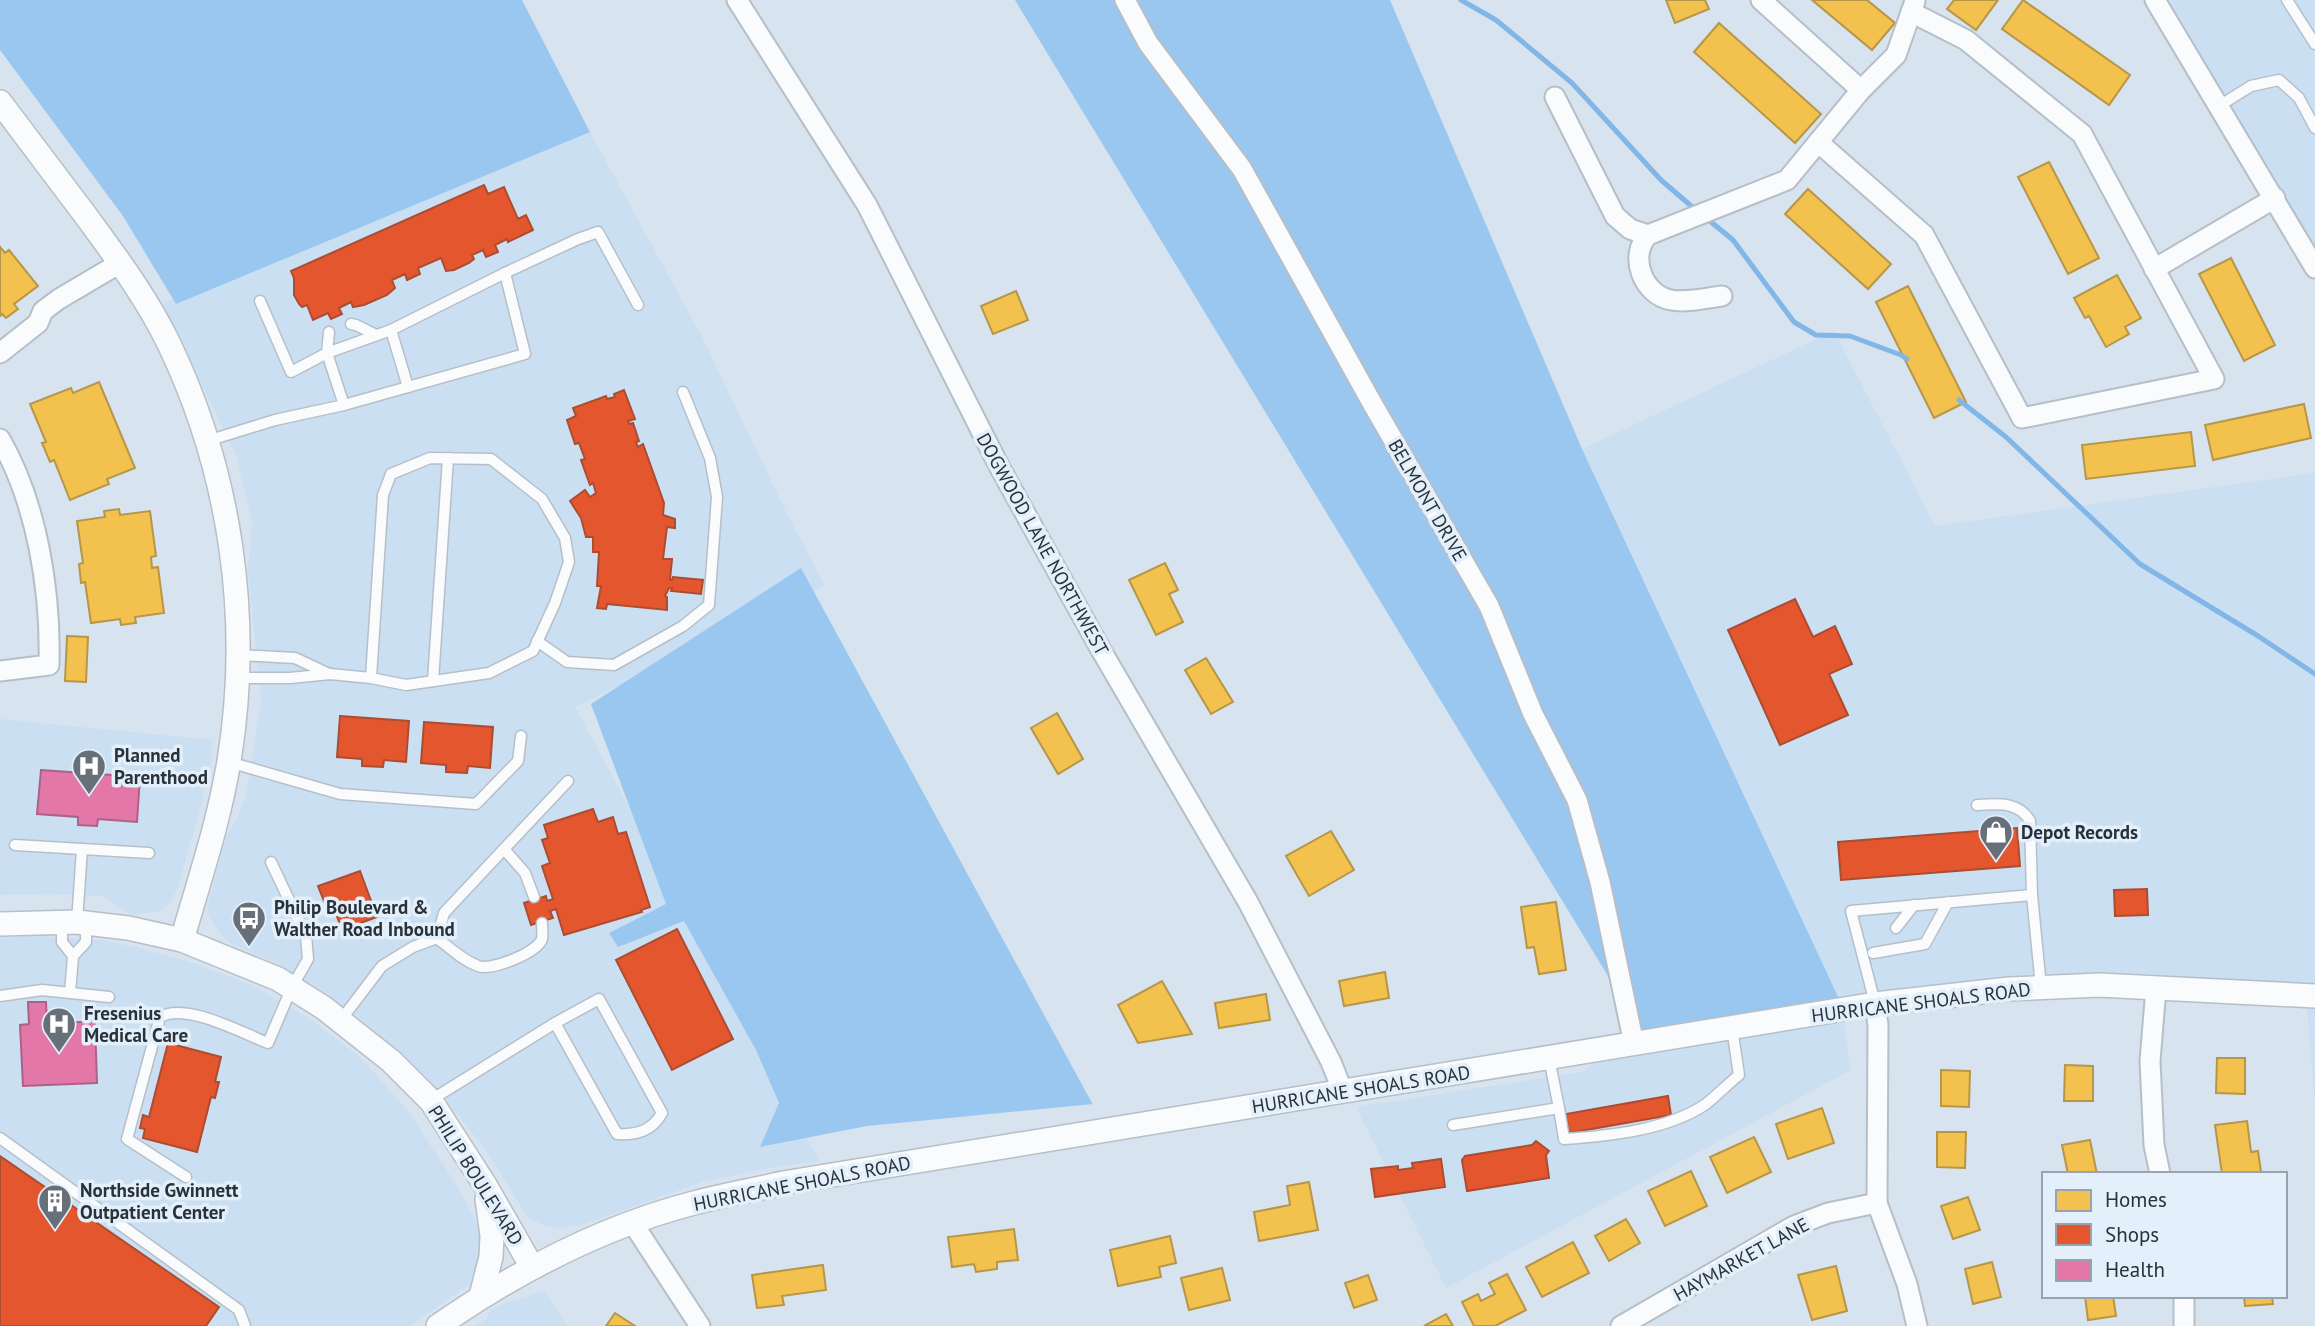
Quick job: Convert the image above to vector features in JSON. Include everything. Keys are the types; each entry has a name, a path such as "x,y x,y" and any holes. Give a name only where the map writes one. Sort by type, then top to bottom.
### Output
{"street":[{"name":"DOGWOOD LANE NORTHWEST","path":"737,0 867,205 1000,468 1101,650 1248,902 1331,1062 1343,1092"},
{"name":"BELMONT DRIVE","path":"1125,0 1148,43 1242,169 1489,606 1533,714 1577,800 1600,882 1634,1044"},
{"path":"1761,0 1861,90"},
{"path":"2155,0 2315,268"},
{"path":"1722,296 1674,301 1663,298 1650,287 1642,274 1638,261 1640,243 1648,235 1787,180 1818,142 1861,90 1896,55 1913,6 1965,40 2082,134 2214,379 2022,418 1924,235 1818,142"},
{"path":"1555,97 1615,216 1630,229 1648,235"},
{"path":"0,102 123,268 168,343 200,418 222,496 230,540 238,617 238,666 229,762 214,828 182,940"},
{"path":"2154,269 2275,198"},
{"path":"0,353 38,323 49,323 123,268"},
{"path":"0,439 9,455 38,538 50,629 49,664 0,671"},
{"name":"PHILIP BOULEVARD","path":"0,924 75,922 128,928 182,940 230,958 292,987 341,1020 391,1061 430,1101 485,1185 532,1267"},
{"name":"HURRICANE SHOALS ROAD","path":"438,1326 481,1296 590,1239 632,1222 693,1203 783,1183 1875,1004 2009,989 2099,985 2315,996"},
{"path":"2156,988 2150,1061 2154,1145 2160,1172"},
{"path":"1875,1004 1878,1025 1877,1203 1907,1284 1917,1326"},
{"path":"481,1296 491,1257 492,1236 485,1185"},
{"name":"HAYMARKET LANE","path":"1621,1326 1794,1226 1828,1213 1877,1203"},
{"path":"632,1222 700,1326"},
{"path":"2184,1298 2184,1326"}],"lane":[{"path":"2287,0 2315,44"},
{"path":"2219,106 2251,86 2279,80 2299,98 2315,128"},
{"path":"260,301 291,372 327,353 391,330 578,239 598,232 638,306"},
{"path":"207,441 275,420 344,405 525,354 505,274"},
{"path":"351,324 376,335"},
{"path":"391,330 408,387"},
{"path":"329,332 327,353 344,405"},
{"path":"537,641 567,662 614,665 683,626 709,605 717,497 710,458 683,393"},
{"path":"238,666 290,678 330,674 406,685 489,673 533,651 569,562 565,538 542,499 491,459 430,458 391,474 383,495 371,678"},
{"path":"433,681 448,458"},
{"path":"238,666 295,659 330,674"},
{"path":"229,762 340,794 476,804 518,761 521,736"},
{"path":"437,938 444,913 568,781"},
{"path":"1977,805 2005,804 2025,812 2030,821 2032,895 2041,988"},
{"path":"15,845 149,853"},
{"path":"73,956 62,942 75,922 82,849"},
{"path":"504,849 525,873 534,897"},
{"path":"186,1177 127,1139 160,1017 167,1013 180,1012 205,1018 268,1043 307,959 306,936 271,862"},
{"path":"1875,1004 1851,911 2032,895"},
{"path":"1873,953 1925,944 1948,902"},
{"path":"1896,928 1914,905"},
{"path":"70,993 73,956 86,942 75,922"},
{"path":"437,938 461,957 481,968 504,964 534,949 541,940 541,923"},
{"path":"341,1020 382,966 413,947 437,938"},
{"path":"1865,964 1882,943"},
{"path":"0,996 42,990 109,997"},
{"path":"430,1101 566,1016 599,999 662,1113 658,1120 646,1131 632,1135 618,1134 555,1023"},
{"path":"1549,1058 1564,1139 1597,1136 1672,1122 1705,1104 1739,1075 1732,1028"},
{"path":"1453,1125 1559,1108"},
{"path":"0,1138 239,1310 245,1326"}],"shaded area":[{"path":"0,0 522,0 590,132 176,304 123,216 0,50"},
{"path":"1015,0 1390,0 1582,449 1841,1003 1642,1032"},
{"path":"2161,0 2315,0 2315,278"},
{"path":"590,132 702,337 783,506 825,586 575,707 819,1161 702,1182 584,1224 559,1228 545,1226 528,1217 483,1146 427,1078 374,1030 325,992 278,964 230,943 218,931 209,916 208,906 225,839 246,795 261,702 248,570 252,522 237,457 163,303"},
{"path":"1834,331 1935,526 2315,473 2315,1106 2306,994 2154,998 1880,998 1841,1004 1851,1070 1446,1288 1356,1107 1582,1072 1641,1032 1841,1003 1582,449"},
{"path":"801,568 1093,1104 867,1126 760,1147 779,1103 756,1050 684,921 618,947 609,933 666,904 591,704"},
{"path":"0,719 213,740 211,764 201,806 177,890 170,902 159,911 132,915 101,896 0,895"},
{"path":"32,936 102,940 187,961 252,985 313,1021 360,1057 407,1110 459,1189 479,1228 482,1254 471,1283 410,1326 0,1326 0,938"},
{"path":"545,1291 567,1326 475,1326 486,1319 491,1310"}],"building: Homes":[{"path":"1666,0 1705,0 1709,9 1675,23"},
{"path":"1812,0 1867,0 1895,23 1872,50"},
{"path":"1954,0 1998,0 1976,30 1947,9"},
{"path":"2023,0 2130,75 2109,105 2002,29"},
{"path":"1719,23 1821,114 1795,143 1694,52"},
{"path":"2049,162 2099,258 2068,274 2018,177"},
{"path":"1808,189 1891,264 1868,289 1785,214"},
{"path":"0,247 5,253 9,250 38,286 14,304 18,309 6,318 2,314 0,316"},
{"path":"2231,258 2275,345 2244,361 2199,274"},
{"path":"2117,275 2141,318 2125,327 2129,334 2106,347 2089,316 2085,318 2074,298"},
{"path":"1908,286 1966,402 1934,418 1876,302"},
{"path":"1016,291 1028,320 993,334 981,306"},
{"path":"99,382 135,468 107,479 109,484 70,500 54,460 50,462 42,443 46,442 30,404 71,388 73,393"},
{"path":"2304,404 2311,438 2213,460 2205,425"},
{"path":"2191,432 2195,466 2086,479 2082,445"},
{"path":"119,509 120,515 150,511 156,556 151,557 152,568 158,567 164,613 135,617 136,623 121,625 120,619 91,623 85,582 81,583 79,564 83,563 77,521 105,517 104,511"},
{"path":"1165,563 1178,590 1169,594 1183,622 1156,635 1129,580"},
{"path":"67,636 88,637 86,682 65,681"},
{"path":"1206,658 1233,702 1211,714 1185,670"},
{"path":"1057,713 1083,759 1058,774 1031,728"},
{"path":"1331,831 1354,870 1309,896 1286,856"},
{"path":"1556,902 1566,970 1539,974 1534,947 1527,948 1521,907"},
{"path":"1385,972 1389,998 1344,1006 1339,981"},
{"path":"1162,981 1192,1034 1138,1043 1118,1005"},
{"path":"1266,994 1270,1020 1219,1028 1215,1003"},
{"path":"2217,1058 2245,1058 2245,1094 2216,1093"},
{"path":"2065,1065 2093,1066 2093,1101 2064,1101"},
{"path":"1941,1070 1970,1071 1969,1107 1941,1106"},
{"path":"1822,1108 1834,1143 1788,1159 1776,1124"},
{"path":"2247,1121 2251,1152 2258,1151 2261,1172 2222,1172 2215,1125"},
{"path":"1937,1132 1966,1132 1965,1168 1937,1167"},
{"path":"1754,1137 1771,1172 1727,1193 1710,1157"},
{"path":"2090,1140 2097,1172 2068,1172 2062,1145"},
{"path":"1691,1171 1707,1206 1665,1226 1648,1191"},
{"path":"1309,1182 1318,1230 1259,1241 1254,1212 1290,1205 1287,1186"},
{"path":"1968,1197 1980,1230 1953,1239 1941,1206"},
{"path":"1626,1219 1640,1243 1609,1261 1595,1236"},
{"path":"1014,1229 1018,1260 997,1262 997,1269 976,1272 974,1264 952,1267 948,1237"},
{"path":"1170,1236 1176,1263 1159,1267 1161,1277 1118,1286 1110,1250"},
{"path":"1573,1242 1589,1273 1542,1297 1526,1267"},
{"path":"1992,1262 2001,1297 1973,1304 1965,1269"},
{"path":"823,1265 826,1290 782,1296 784,1305 757,1308 752,1275"},
{"path":"1836,1266 1847,1311 1812,1320 1798,1275"},
{"path":"1222,1268 1230,1300 1189,1310 1181,1278"},
{"path":"1507,1274 1526,1310 1495,1326 1474,1326 1462,1302 1478,1294 1481,1301 1495,1294 1489,1283"},
{"path":"1368,1275 1377,1300 1354,1308 1345,1283"},
{"path":"2085,1298 2113,1298 2116,1316 2088,1320"},
{"path":"2244,1298 2272,1298 2273,1304 2245,1306"},
{"path":"615,1313 635,1326 606,1326"},
{"path":"1446,1314 1453,1326 1424,1326"}],"building: Shops":[{"path":"484,185 488,194 504,187 518,219 526,215 533,230 495,245 498,252 486,257 483,250 472,255 474,259 454,270 446,271 441,258 418,268 420,274 407,280 405,274 392,280 395,288 387,295 364,305 353,307 351,302 339,308 342,314 331,319 328,313 313,320 307,305 302,307 299,304 294,295 294,278 291,271"},
{"path":"624,390 635,419 628,421 629,424 633,423 639,441 636,442 638,447 643,444 664,503 663,515 675,519 675,528 667,527 663,559 672,559 670,580 673,577 703,580 701,594 671,591 672,588 669,588 665,596 667,610 607,604 606,609 597,608 601,586 597,586 599,552 593,552 593,537 586,537 581,518 570,501 585,490 590,497 596,493 593,483 590,485 581,460 585,459 579,443 575,444 567,420 576,416 573,408 606,396 607,399 615,397 614,394"},
{"path":"1795,599 1813,637 1835,626 1852,664 1829,674 1848,715 1780,745 1728,630"},
{"path":"340,716 409,721 406,762 384,760 383,767 362,766 362,759 337,757"},
{"path":"424,722 493,727 490,768 468,766 467,773 446,772 446,765 421,763"},
{"path":"593,809 598,822 613,817 618,834 626,832 650,907 641,910 642,912 564,935 556,909 550,911 553,918 531,925 524,903 546,896 547,901 553,899 542,866 550,863 542,840 548,838 544,825"},
{"path":"2017,828 2020,866 1841,880 1838,842"},
{"path":"360,871 377,917 342,930 332,903 328,905 326,900 324,901 318,886"},
{"path":"2147,889 2148,915 2115,916 2114,890"},
{"path":"677,929 733,1039 672,1070 616,960"},
{"path":"168,1043 221,1057 215,1082 219,1082 215,1098 211,1097 197,1152 143,1138 145,1129 140,1128 143,1115 149,1117"},
{"path":"1668,1096 1671,1115 1569,1133 1566,1114"},
{"path":"1536,1141 1549,1151 1546,1155 1549,1178 1467,1191 1462,1160 1465,1156 1532,1145"},
{"name":"Northside Gwinnett Outpatient Center","path":"0,1156 219,1307 206,1326 0,1326"},
{"path":"1441,1159 1445,1187 1375,1197 1371,1169 1398,1166 1398,1170 1413,1168 1412,1163"}],"building: Health":[{"name":"Planned Parenthood","path":"41,770 140,777 137,822 98,819 97,826 78,825 78,817 37,814"},
{"name":"Fresenius Medical Care","path":"28,1002 46,1002 47,1024 95,1021 97,1083 23,1086 20,1025 29,1024"}],"waterway":[{"path":"1461,0 1496,20 1572,83 1661,180 1697,211"},
{"path":"1705,217 1733,240 1794,322 1816,335 1850,336 1907,359"},
{"path":"1959,400 2006,437 2140,564 2315,674"}],"place":[{"name":"Planned Parenthood","path":"89,796"},
{"name":"Depot Records","path":"1996,862"},
{"name":"Philip Boulevard & Walther Road Inbound","path":"249,948"},
{"name":"Fresenius Medical Care","path":"59,1054"},
{"name":"Northside Gwinnett Outpatient Center","path":"55,1231"}]}
